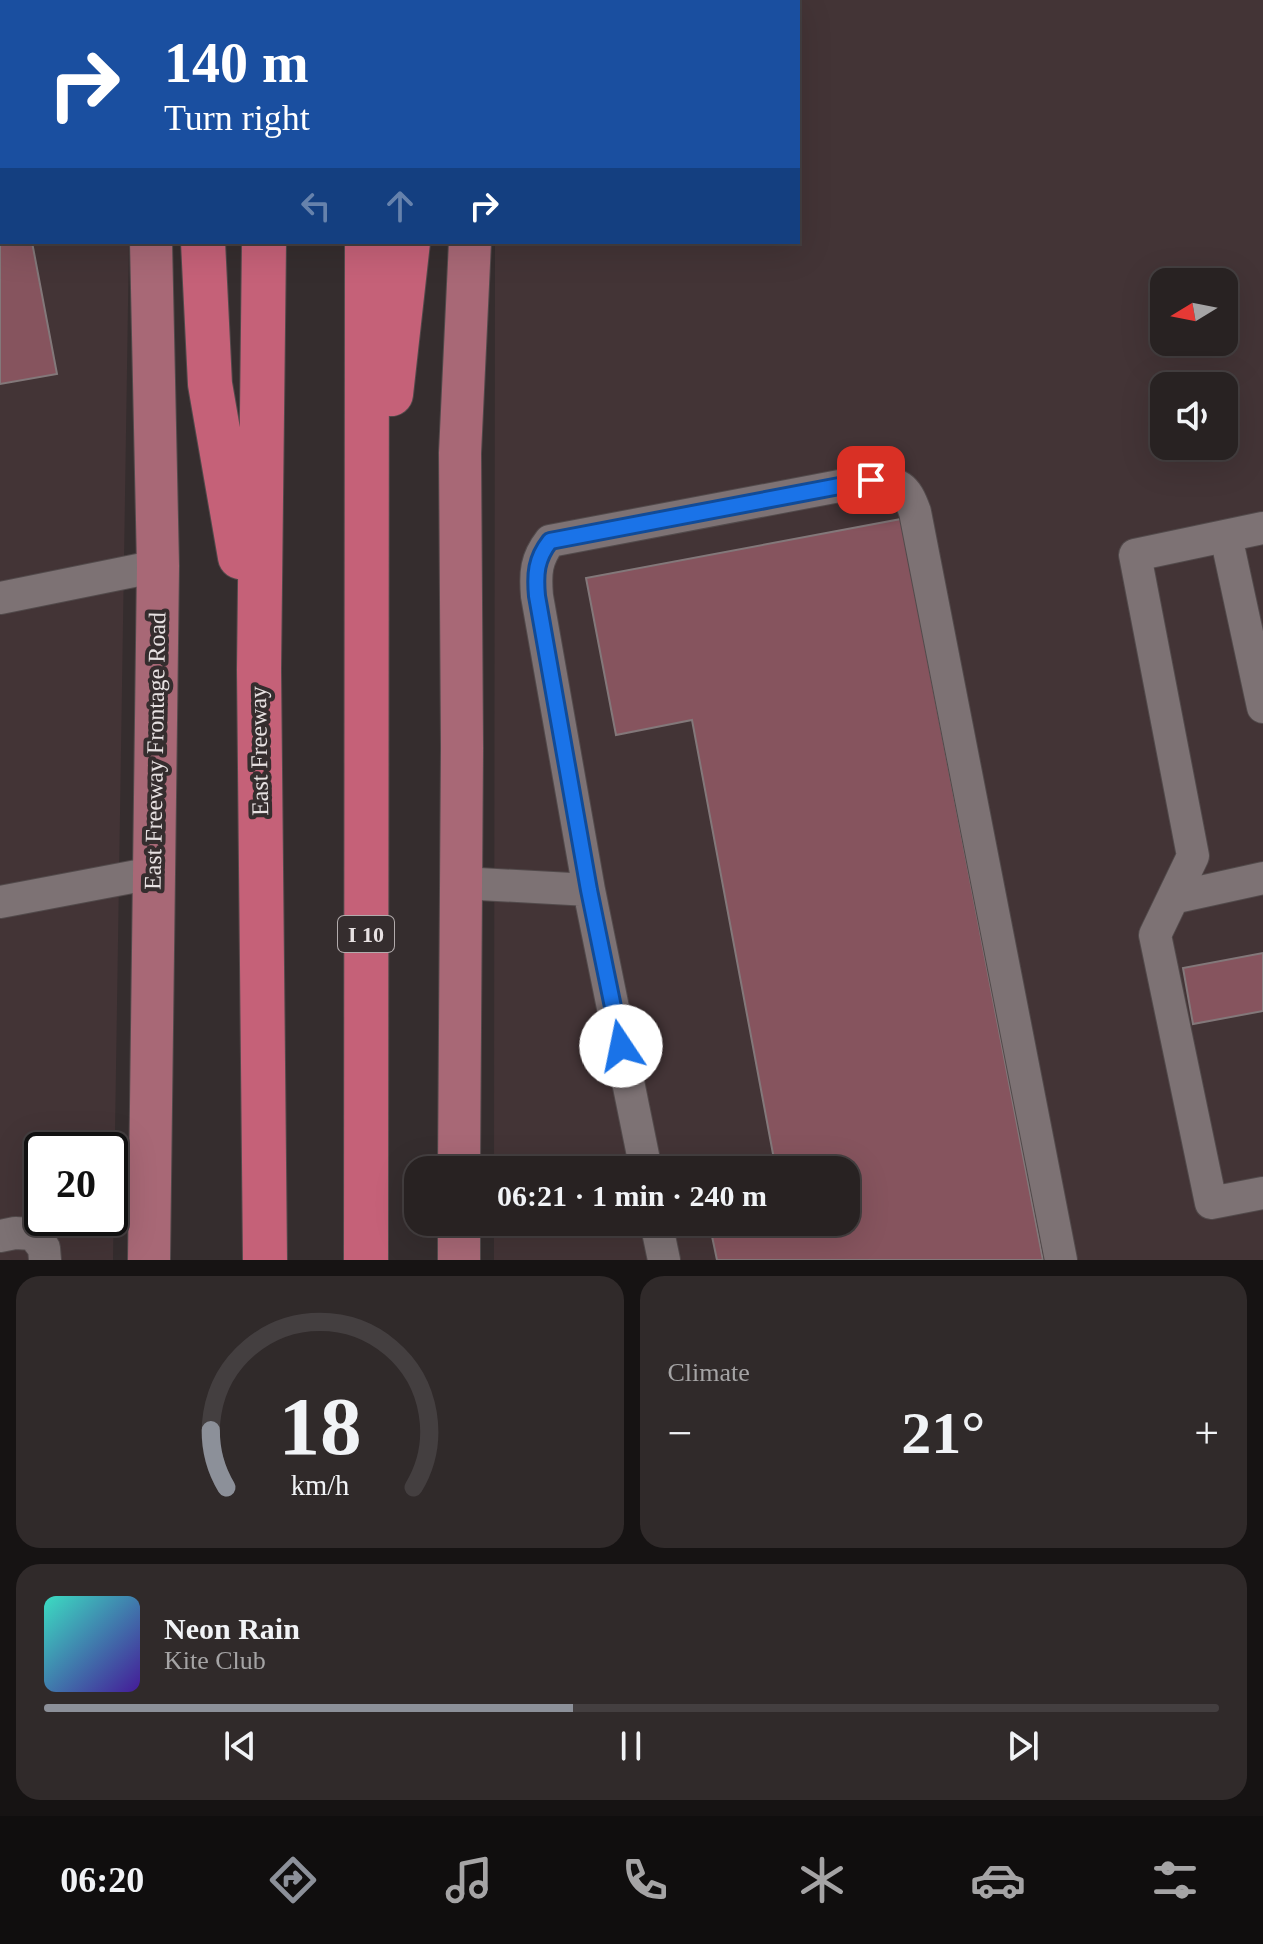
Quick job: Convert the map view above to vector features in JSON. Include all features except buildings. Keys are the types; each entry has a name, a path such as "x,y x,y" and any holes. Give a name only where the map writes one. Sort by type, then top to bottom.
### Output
{"highway":[{"path":"203,244 210,384 259,670"},
{"name":"East Freeway","path":"264,244 259,670 265,1260"},
{"name":"I 10","path":"366,1260 367,244"},
{"path":"367,607 408,244"}],"main road":[{"name":"East Freeway Frontage Road","path":"149,1260 158,566 151,244"},
{"path":"459,1156 460,453 470,244"},
{"path":"459,1236 459,1260"}],"street":[{"path":"643,1156 589,890 537,596 535,576 538,558 550,541 871,480 898,483 909,495 915,512 1061,1260"},
{"path":"1263,528 1135,555 1193,856 1155,935 1211,1203 1263,1193"},
{"path":"1226,536 1263,707"},
{"path":"0,598 158,566"},
{"path":"0,902 153,873"},
{"path":"1173,898 1263,878"},
{"path":"461,883 589,890"},
{"path":"0,1236 33,1234 44,1248 45,1260"},
{"path":"659,1236 664,1260"}],"shaded area":[{"path":"800,0 1263,0 1263,1260 494,1260 494,1236 860,1236 860,1156 494,1156 495,244 800,244"},
{"path":"0,244 129,244 115,1132 24,1132 24,1236 113,1236 113,1260 0,1260"}],"route":[{"path":"621,1046 589,890 537,596 535,576 538,558 550,541 871,480"}]}
